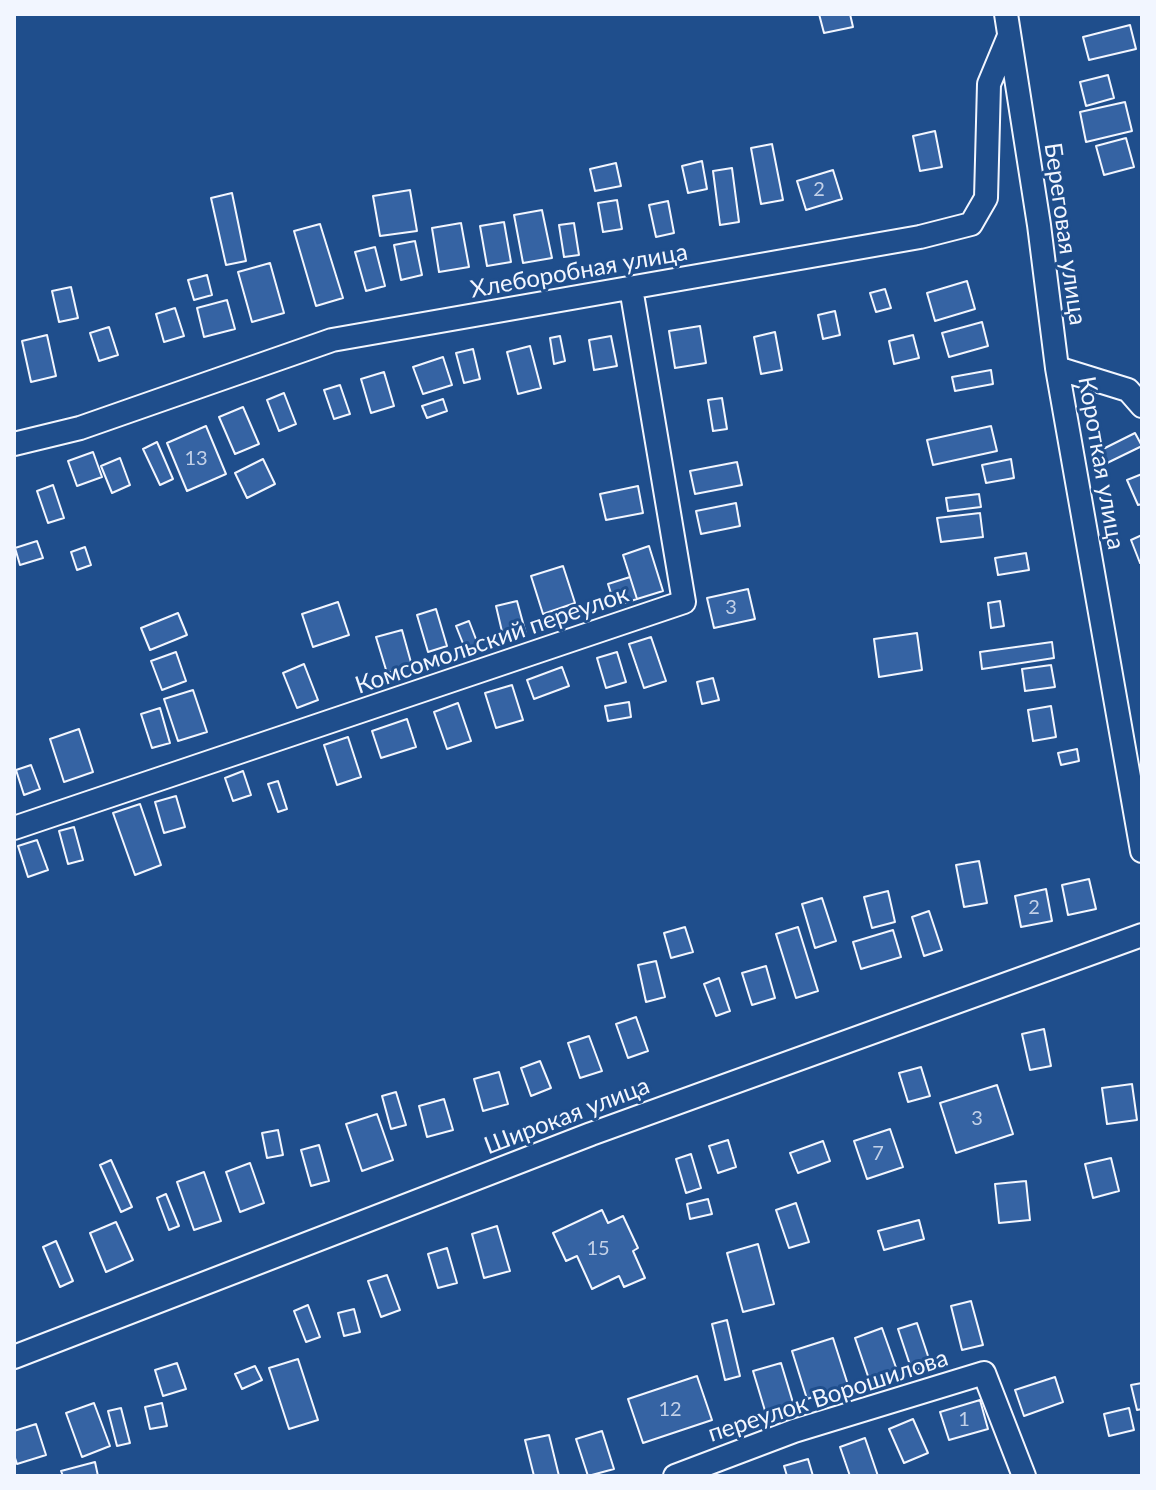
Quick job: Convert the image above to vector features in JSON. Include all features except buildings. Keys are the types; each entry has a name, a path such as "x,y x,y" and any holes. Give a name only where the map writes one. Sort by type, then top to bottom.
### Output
{"street":[{"name":"Хлеборобная улица","path":"14,444 80,428 332,340 920,237 971,224 986,198 989,84 1008,25"},
{"name":"Береговая улица","path":"1008,25 1039,225 1057,368"},
{"name":"Комсомольский переулок","path":"14,828 684,602 631,288"},
{"path":"1057,368 1128,390 1142,406"},
{"name":"Короткая улица","path":"1057,368 1142,851"},
{"name":"Широкая улица","path":"14,1357 591,1134 1142,935"},
{"name":"переулок Ворошилова","path":"675,1476 794,1431 984,1373 1024,1476"}]}
